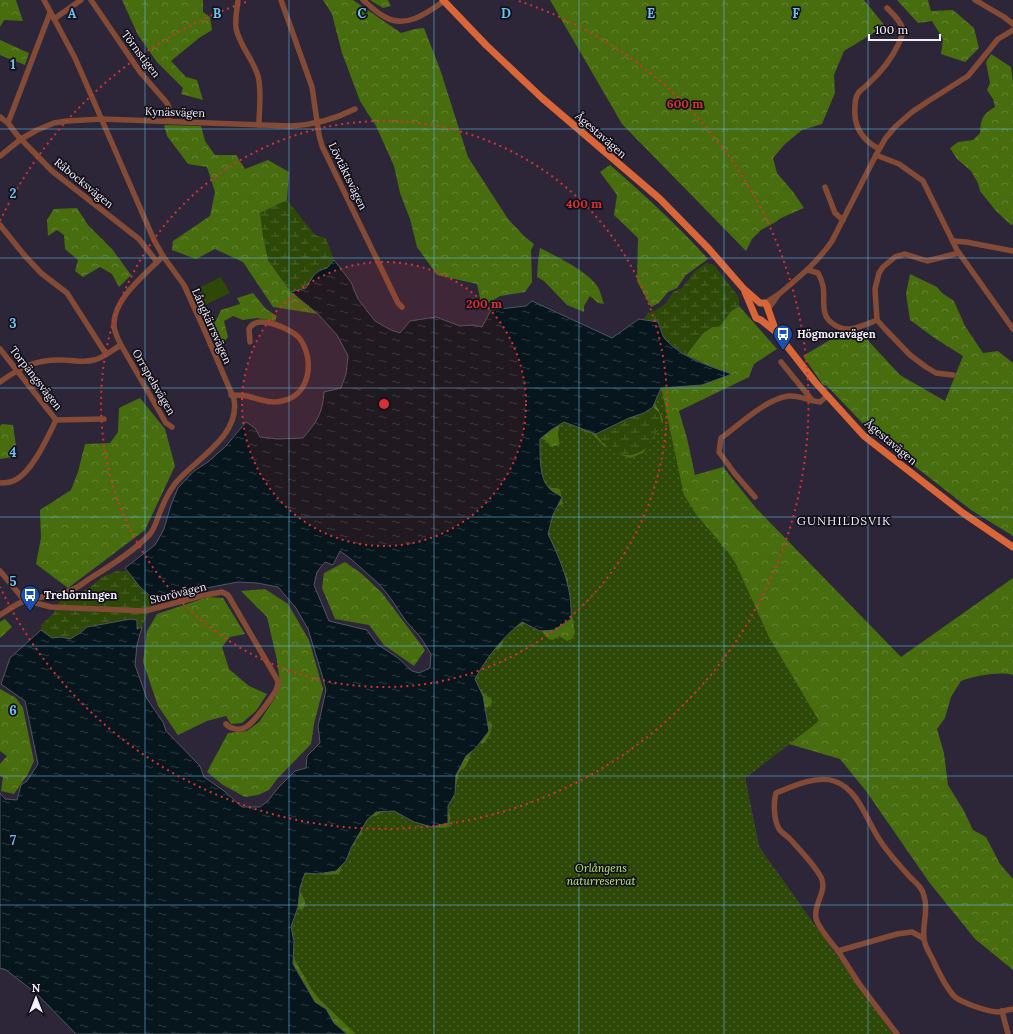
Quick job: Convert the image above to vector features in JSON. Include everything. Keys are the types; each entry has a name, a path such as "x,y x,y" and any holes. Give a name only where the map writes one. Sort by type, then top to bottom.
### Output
{"main road":[{"name":"Ågestavägen","path":"444,0 486,45 542,98 660,199 709,249 742,288 766,307 776,332"},
{"name":"Ågestavägen","path":"742,288 756,318 761,320 776,332 810,376 864,436 963,513 1013,547"},
{"path":"753,310 757,304 766,307 768,317 761,320"}],"street":[{"name":"Långkärrsvägen","path":"0,615 25,601 75,589 142,542 152,532 163,504 174,485 208,452 229,427 234,416 234,399 184,285 163,256 154,240 75,58 44,0"},
{"path":"54,19 81,0"},
{"name":"Törnstigen","path":"91,0 137,68 167,103 170,122"},
{"path":"238,0 236,28 242,45 255,67 259,80 259,125"},
{"name":"Lövtäktsvägen","path":"282,0 310,79 322,146 398,303 402,307"},
{"path":"363,0 384,16 396,21 424,15 444,0"},
{"path":"975,0 1013,24"},
{"path":"887,8 899,21 903,30 902,36 894,54 884,68 858,93 855,101 855,122 862,136 877,152 900,164 923,181 959,253 1013,329"},
{"path":"8,123 50,13"},
{"path":"766,307 808,270 827,249 877,152 895,126 930,100 968,76 998,39 1013,30"},
{"name":"Kynäsvägen","path":"0,156 21,139 42,128 60,122 102,119 291,126 317,123 340,116 355,109"},
{"name":"Råbocksvägen","path":"0,117 8,123 21,139 52,171 138,239 157,262"},
{"path":"825,187 834,213 842,220"},
{"path":"0,225 41,273 67,293 106,354"},
{"path":"953,241 1013,251"},
{"path":"953,375 936,373 919,362 903,349 877,320 876,284 879,273 889,261 895,257 905,254 927,261 959,253"},
{"name":"Orrspelsvägen","path":"163,256 125,296 119,305 115,316 114,325 117,338 166,423 172,427"},
{"path":"808,270 818,273 823,282 825,314 836,326 848,330 877,320"},
{"path":"232,395 244,395 262,401 277,402 297,395 305,384 308,364 306,353 300,340 294,334 273,324 259,322 253,324 249,329 250,342"},
{"path":"0,382 27,365 62,360 93,360 121,345"},
{"name":"Torpängsvägen","path":"0,349 56,420 104,419"},
{"path":"781,362 812,400"},
{"path":"755,497 718,452 721,438 775,400 789,396 820,402 827,396"},
{"path":"0,483 15,481 24,473 41,449 56,420"},
{"path":"0,571 25,601"},
{"name":"Storövägen","path":"25,601 51,607 145,611 216,593 222,592 228,595 278,681 277,688 262,710 246,728 236,730 227,726 226,724"},
{"path":"897,1034 860,985 816,919 817,906 823,888 822,879 812,863 780,830 777,824 773,802 776,793 804,782 833,780 855,797 881,842 911,878 919,885 926,903 924,938 937,970 955,996 964,1002 987,1010 1002,1011 1013,1009"},
{"path":"838,951 897,934 912,932 924,938"},
{"path":"1002,1011 1008,1034"}],"green space":[{"path":"0,0 16,0 23,21 4,20 0,27"},
{"path":"122,0 203,0 203,12 210,17 212,30 199,38 171,61 186,77 197,80 203,100 181,94 183,88 157,62 138,35"},
{"path":"323,0 353,0 401,33 424,28 440,69 468,157 508,219 534,244 531,250 532,282 525,292 500,296 482,307 477,284 437,275 417,247 410,219 400,193 394,166 376,126 360,101 342,53 332,14"},
{"path":"370,0 388,0 391,6 383,8"},
{"path":"550,0 864,0 885,26 844,51 834,75 835,93 822,124 802,130 785,144 773,158 777,173 794,193 804,208 781,218 761,230 752,239 746,251 622,124"},
{"path":"897,0 928,0 931,11 953,10 974,28 979,48 965,62 941,54 943,39 932,21 918,23"},
{"path":"0,40 29,53 25,65 0,55"},
{"path":"991,54 1011,67 1013,82 1013,224 1011,225 996,211 980,191 978,183 971,171 957,159 950,148 958,142 973,140 980,133 981,124 985,114 995,107 993,99 987,90 990,83 986,62"},
{"path":"164,125 201,126 205,141 215,155 236,155 245,169 268,160 289,172 287,200 261,213 268,260 291,292 318,314 273,307 243,262 215,249 196,259 172,250 173,241 210,216 215,192 207,167 188,164 167,136"},
{"path":"610,165 660,210 708,259 686,275 677,288 668,292 659,303 651,307 637,281 638,238 614,215 617,195 600,172"},
{"path":"287,200 315,235 326,238 334,260 327,269 320,270 314,275 306,288 291,292 268,260 260,213"},
{"path":"77,208 88,225 112,249 131,275 119,287 112,274 100,267 83,277 75,271 78,260 65,249 64,235 57,230 48,236 47,220 54,209"},
{"path":"540,248 589,277 599,289 604,304 598,303 590,296 584,306 584,312 567,305 544,281 537,277"},
{"path":"706,263 714,265 739,297 739,306 731,311 720,326 712,327 703,333 686,355 664,339 658,322 644,319 648,313 656,310 666,303 673,292 682,288 694,272"},
{"path":"910,274 937,287 942,293 954,301 965,326 983,353 998,351 1013,363 1013,536 971,510 872,433 827,386 823,385 803,356 830,340 861,333 900,375 945,401 963,356 910,320 906,294"},
{"path":"221,277 230,293 205,305 197,289"},
{"path":"253,293 266,309 277,316 275,321 256,318 243,320 233,316 224,321 228,337 224,342 215,342 208,327 216,321 221,310 240,304 237,298"},
{"name":"Orlångens naturreservat","path":"739,306 777,349 754,364 749,377 679,411 687,438 695,475 723,467 756,508 901,657 1013,578 1013,675 987,675 961,681 951,697 945,718 937,729 944,753 948,785 964,811 973,830 986,837 1000,864 1013,879 1013,970 975,939 929,882 866,791 840,759 789,744 745,778 759,847 892,1034 346,1034 334,1023 326,1009 315,1002 293,964 294,941 291,927 298,907 300,888 305,873 351,848 367,820 376,812 394,811 414,822 448,806 455,794 456,775 466,756 476,748 485,711 483,696 475,679 484,664 507,634 522,622 553,515 562,497 550,489 543,478 540,439 564,422 596,434 603,443 647,447 656,431 662,425 659,413 653,407 661,388 702,385 731,374 686,355 703,333 712,327 720,326 731,311"},
{"name":"Orlångens naturreservat","path":"661,387 684,495 696,514 728,552 736,564 769,637 819,721 745,778 759,847 893,1034 356,1034 320,1000 312,990 292,955 292,929 290,923 296,910 303,909 305,904 300,892 300,872 318,872 325,875 339,874 348,849 356,844 355,840 362,834 363,825 369,817 376,816 386,809 424,825 440,828 449,827 450,814 446,809 456,786 459,772 467,765 474,746 479,742 482,744 489,736 491,730 492,724 486,720 484,711 491,705 492,700 481,691 473,681 482,666 493,650 499,649 503,643 504,635 526,623 539,629 552,640 559,636 567,641 572,639 575,633 567,584 568,579 546,541 555,507 563,504 560,489 548,487 543,477 540,457 540,438 545,440 552,447 560,444 558,432 560,424 562,421 565,423 571,422 585,432 591,433 605,447 614,445 619,454 630,458 643,453 663,422 653,399"},
{"path":"140,398 165,429 175,466 145,530 68,588 36,564 41,538 40,510 71,490 78,472 85,444 110,443 118,432 119,408"},
{"path":"653,407 659,413 662,425 655,432 646,448 639,453 625,455 618,453 606,446 596,434 629,418 644,413"},
{"path":"2,424 13,425 16,446 12,457 0,459 0,426"},
{"path":"345,562 362,574 382,593 425,650 414,666 384,645 369,625 335,619 322,588 324,573"},
{"path":"117,571 128,571 149,596 160,598 147,615 142,627 137,629 131,619 87,627 70,639 61,637 52,638 41,630 41,625 54,613 62,597 79,594 102,577"},
{"path":"265,589 288,604 309,640 323,689 314,724 311,744 277,779 269,790 258,795 245,797 223,785 207,772 228,733 247,731 259,722 275,698 280,683 277,660 267,617 241,591"},
{"path":"208,597 223,598 245,634 230,637 222,647 229,669 249,686 267,694 256,711 242,723 231,724 226,716 207,721 178,735 158,706 143,662 147,631 157,614"},
{"path":"5,619 12,627 0,638 0,622"},
{"path":"0,689 16,698 23,708 34,761 28,774 14,794 1,791 3,777 0,776 0,764 7,756 0,751"}],"water":[{"name":"Trehörningen","path":"334,260 351,282 358,299 375,321 400,333 410,321 436,317 460,326 473,325 482,327 491,310 526,306 532,301 612,338 639,319 658,322 665,339 679,351 696,361 732,374 702,385 661,388 653,407 644,413 629,418 596,434 564,422 540,439 543,478 553,492 562,497 553,515 548,534 562,565 568,586 571,619 554,630 540,631 522,622 502,641 475,679 483,696 489,731 476,748 466,756 456,775 455,794 448,806 448,823 432,827 414,822 394,811 376,812 367,820 351,848 346,861 336,871 318,874 305,873 300,888 298,907 291,927 294,941 293,964 315,1002 326,1009 334,1023 347,1034 76,1034 36,993 6,970 0,968 0,793 5,799 17,800 21,785 27,781 38,764 25,701 1,684 10,658 41,630 52,638 61,637 70,639 87,627 131,619 137,620 137,629 142,627 137,645 135,665 147,699 163,722 166,731 200,766 204,777 224,791 242,807 260,807 268,801 278,788 295,771 306,768 307,756 320,743 318,726 326,690 308,629 296,608 278,587 257,583 238,582 201,589 169,599 150,596 140,587 125,568 155,545 164,529 178,488 194,471 208,462 226,446 246,422 255,428 260,437 277,439 303,438 318,417 322,406 324,392 341,388 346,374 348,356 337,335 318,314 291,292 306,288 314,275 320,270 327,268","holes":["340,551 379,584 406,621 421,638 431,654 430,668 419,673 412,671 398,658 377,644 367,630 329,621 314,585 317,572 325,562 333,565"]}],"place":[{"name":"Högmoravägen","path":"783,351"},
{"name":"Trehörningen","path":"30,612"}],"district":[{"name":"GUNHILDSVIK","path":"844,521"}]}
